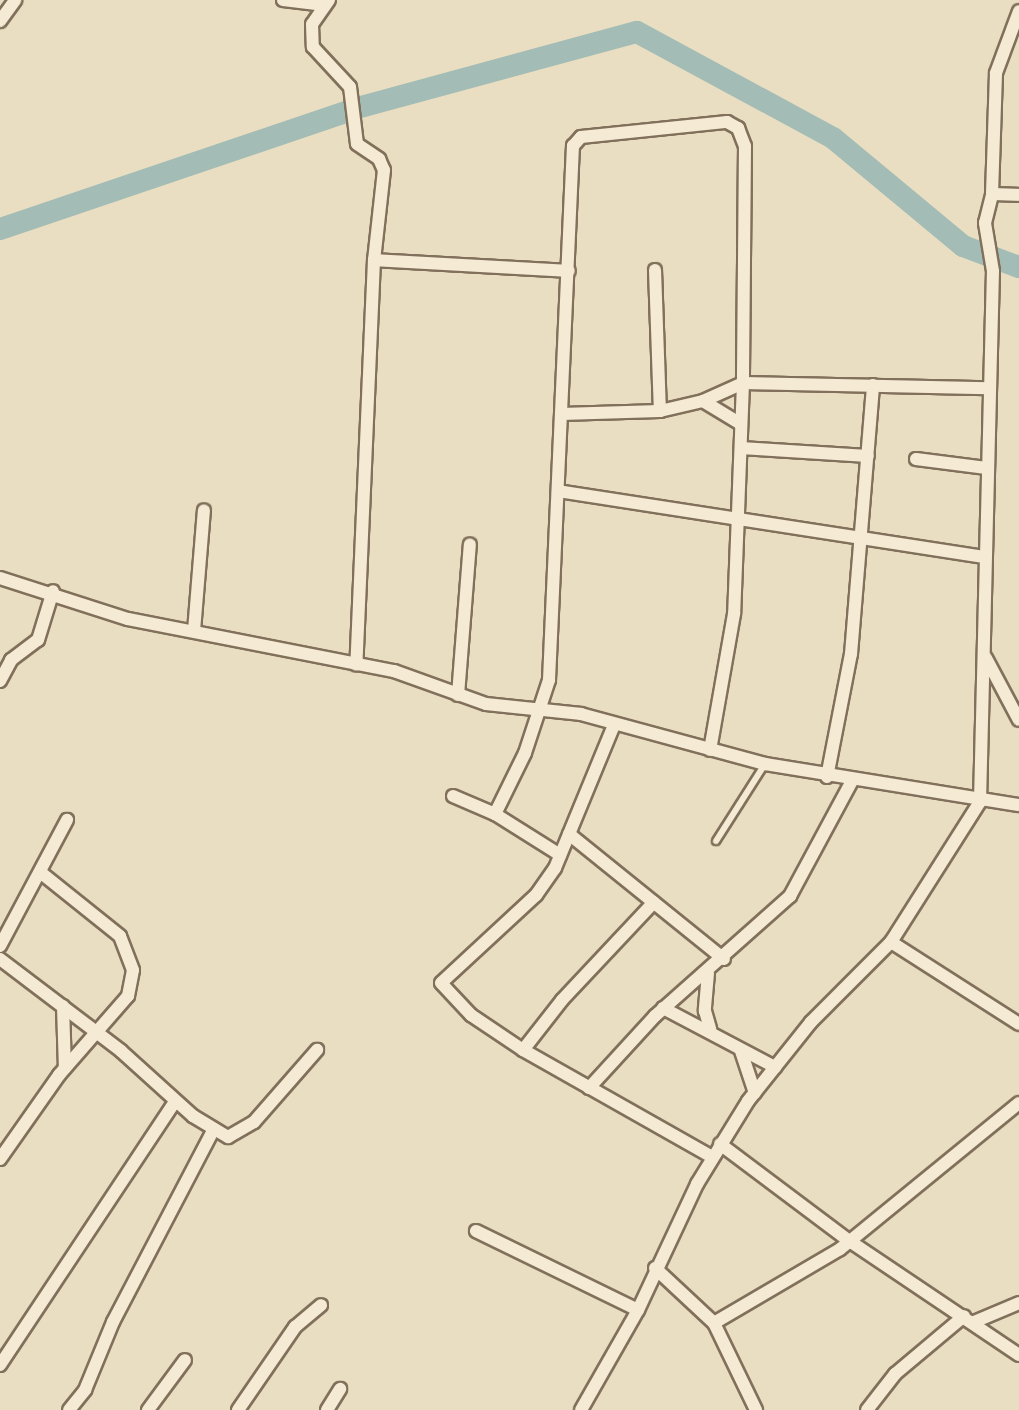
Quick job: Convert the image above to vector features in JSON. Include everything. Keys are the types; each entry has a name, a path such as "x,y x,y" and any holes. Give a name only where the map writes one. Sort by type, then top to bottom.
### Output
{"street":[{"path":"0,21 15,0"},
{"path":"290,2 327,2"},
{"path":"290,2 312,24"},
{"path":"327,2 312,24 313,47 350,87 357,144 383,164 374,260 356,665"},
{"path":"581,1410 638,1310 655,1268 720,1144 775,1067 838,992 891,942 980,802 983,557 993,271 985,223 992,194 996,73 1019,11"},
{"path":"495,814 549,680 576,141 734,124 745,146 739,517 734,614 710,750"},
{"path":"992,194 1019,195"},
{"path":"374,260 569,271"},
{"path":"655,270 660,411"},
{"path":"561,414 660,411 703,401 743,383 988,388"},
{"path":"827,777 848,670 873,385"},
{"path":"703,401 741,424"},
{"path":"741,448 868,456"},
{"path":"916,459 986,468"},
{"path":"558,491 983,557"},
{"path":"194,631 204,510"},
{"path":"458,695 470,544"},
{"path":"0,578 53,591 118,616 394,671 458,695 514,710 539,710 614,725 827,777 980,802 1019,805"},
{"path":"0,681 11,660 38,640 53,591"},
{"path":"983,651 1019,720"},
{"path":"614,725 560,855 536,895 441,983 471,1015 523,1050 712,1157"},
{"path":"589,1088 663,1008 724,959 790,896 852,781"},
{"path":"453,796 495,814 560,855"},
{"path":"0,946 67,820"},
{"path":"569,834 724,959"},
{"path":"0,1159 65,1068 128,996 132,959 120,936 40,872"},
{"path":"523,1050 562,1000 654,902"},
{"path":"891,942 1019,1024"},
{"path":"0,959 98,1033 175,1102 213,1131 228,1137 243,1132 317,1050"},
{"path":"708,973 705,1011 710,1029"},
{"path":"63,1006 65,1068"},
{"path":"663,1008 710,1029 741,1051 775,1067"},
{"path":"741,1051 755,1093"},
{"path":"0,1365 175,1102"},
{"path":"714,1323 760,1300 848,1240 1019,1103"},
{"path":"69,1410 85,1390 113,1322 213,1131"},
{"path":"720,1144 848,1240 1019,1355"},
{"path":"476,1231 638,1310"},
{"path":"655,1268 714,1323 756,1410"},
{"path":"867,1410 895,1374 969,1319 1001,1312 1019,1303"},
{"path":"238,1410 295,1327 321,1305"},
{"path":"1001,1312 1003,1343"},
{"path":"148,1410 185,1360"},
{"path":"327,1410 340,1389"}],"lane":[{"path":"716,841 765,764"}],"waterway":[{"path":"0,229 357,108 637,32 833,138 963,246 1019,267"}]}
